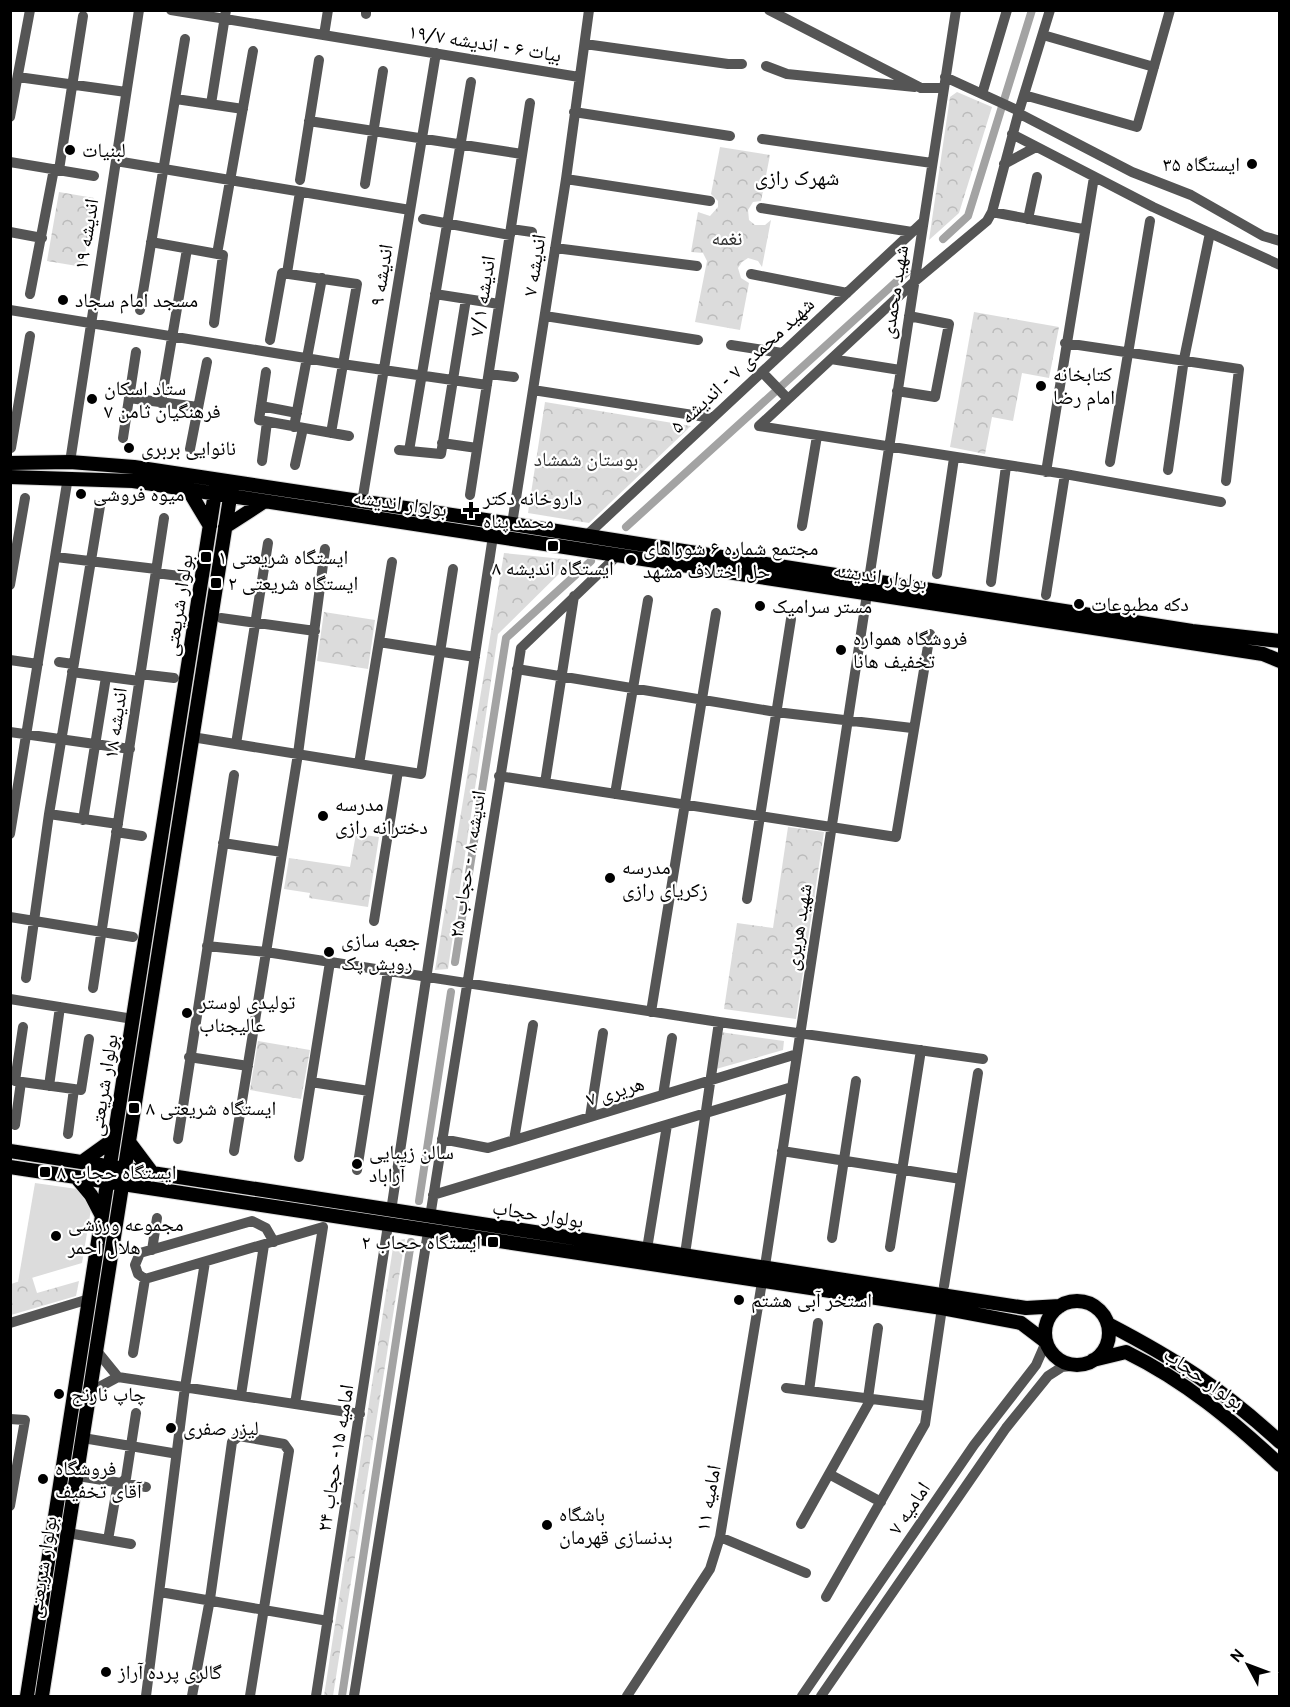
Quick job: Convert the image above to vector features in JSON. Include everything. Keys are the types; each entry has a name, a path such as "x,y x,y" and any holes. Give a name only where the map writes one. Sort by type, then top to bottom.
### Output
{"main road":[{"name":"بولوار اندیشه","path":"10,463 70,462 134,467 869,579 1192,631 1280,641"},
{"name":"بولوار اندیشه","path":"10,477 68,477 133,481 215,496 493,536 1263,654 1280,661"},
{"name":"بولوار شریعتی","path":"27,1696 217,480"},
{"name":"بولوار شریعتی","path":"42,1696 232,483"},
{"path":"189,491 210,526"},
{"path":"225,527 262,502"},
{"path":"867,594 869,579"},
{"path":"82,1162 114,1139"},
{"path":"129,1142 153,1173"},
{"name":"بولوار حجاب","path":"10,1151 430,1217 575,1247 762,1281 942,1308 1021,1323 1046,1342"},
{"name":"بولوار حجاب","path":"10,1167 428,1232 575,1247 647,1249 1026,1308 1060,1306"},
{"path":"76,1177 91,1195 102,1216"},
{"path":"118,1207 144,1188"},
{"path":"1068,1302 1085,1302 1099,1310 1108,1324 1109,1332 1105,1348 1093,1360 1077,1365 1062,1361 1055,1356 1046,1342 1046,1326 1049,1318 1060,1306 1068,1302"},
{"name":"بولوار حجاب","path":"1108,1324 1158,1350 1217,1388 1280,1442"},
{"name":"بولوار حجاب","path":"1093,1360 1126,1352 1150,1364 1208,1401 1280,1465"},
{"path":"39,1617 54,1619"}],"street":[{"path":"10,117 30,10"},
{"name":"اندیشه ۱۹","path":"70,462 139,10"},
{"name":"بیات ۶ - اندیشه ۱۹/۷","path":"171,10 225,15 324,35 579,77"},
{"path":"324,35 328,10"},
{"name":"اندیشه ۷","path":"512,524 566,179 589,10"},
{"path":"769,10 921,88"},
{"name":"شهید محمدی","path":"869,579 956,10"},
{"path":"982,94 1007,10"},
{"path":"1050,10 1024,95 1016,111 992,212 980,227 914,282 759,426 1065,474 1221,502"},
{"path":"1024,95 1137,127 1170,10"},
{"path":"211,104 225,15"},
{"path":"30,294 56,169 83,16"},
{"path":"1043,35 1154,67"},
{"path":"140,310 185,39"},
{"path":"585,44 742,64"},
{"path":"217,254 253,51"},
{"name":"اندیشه ۹","path":"362,502 436,54"},
{"path":"300,180 319,60"},
{"path":"766,66 787,74 921,88 944,82 982,94 1132,172 1191,195 1263,236 1280,241"},
{"path":"365,184 383,71"},
{"path":"18,77 126,92"},
{"path":"466,299 441,454 404,450 448,224 471,82"},
{"path":"176,99 243,110"},
{"name":"اندیشه ۷/۱","path":"470,495 530,103"},
{"path":"574,112 730,136"},
{"path":"309,121 522,154"},
{"path":"1012,134 1094,177 1280,265"},
{"path":"762,139 932,163"},
{"path":"1004,164 1036,147"},
{"path":"116,161 410,210"},
{"path":"10,162 94,176"},
{"path":"1028,219 1037,177"},
{"path":"1046,472 1083,229 1094,177"},
{"path":"566,179 710,201"},
{"path":"287,273 300,192"},
{"path":"761,208 912,232"},
{"path":"992,212 1083,229"},
{"path":"423,219 510,232 532,232"},
{"path":"1110,462 1126,352 1150,221"},
{"name":"شهید محمدی ۷ - اندیشه ۵","path":"586,536 923,222"},
{"path":"10,232 42,238"},
{"path":"1167,470 1184,359 1210,233"},
{"path":"152,242 224,255 214,323"},
{"path":"555,248 697,266"},
{"path":"161,403 187,249"},
{"path":"270,340 282,273 357,284 331,433"},
{"path":"751,274 847,293"},
{"path":"296,465 297,413 322,278"},
{"path":"435,294 499,304"},
{"path":"10,310 420,376 452,380 514,377"},
{"path":"545,316 698,340"},
{"path":"897,391 935,397 949,324 909,316"},
{"path":"11,448 16,387 30,336"},
{"path":"1065,343 1239,369 1226,481"},
{"path":"731,345 782,353"},
{"path":"123,438 136,352"},
{"path":"831,359 900,370"},
{"path":"190,449 207,362"},
{"path":"266,372 259,420 349,436"},
{"path":"762,372 788,399"},
{"path":"533,390 712,418"},
{"path":"129,398 198,407"},
{"path":"261,406 297,413"},
{"path":"262,461 267,422"},
{"path":"802,526 817,436"},
{"path":"442,442 477,448"},
{"path":"937,574 954,458"},
{"path":"991,582 1006,466"},
{"path":"1046,595 1065,474"},
{"path":"10,834 68,477"},
{"path":"11,581 25,498"},
{"path":"26,978 36,921 49,814 100,506"},
{"name":"اندیشه ۱۸","path":"93,988 164,518"},
{"name":"اندیشه ۸ - حجاب ۲۵","path":"391,1211 493,536"},
{"path":"236,744 268,543"},
{"path":"234,1150 298,754 325,549"},
{"name":"اندیشه ۸ - حجاب ۲۵","path":"430,1217 520,648 616,556"},
{"path":"56,557 187,577"},
{"path":"359,764 392,562"},
{"path":"192,737 421,774 453,569"},
{"name":"شهید هریری","path":"765,1266 867,594"},
{"path":"545,783 574,595"},
{"path":"615,794 648,600"},
{"path":"651,1012 716,613"},
{"path":"221,618 315,631"},
{"path":"747,899 791,620"},
{"path":"499,776 896,837 912,728 930,634"},
{"path":"379,642 475,657"},
{"path":"10,660 38,664"},
{"path":"59,662 72,668 106,676 174,678"},
{"path":"517,669 776,712 912,728"},
{"path":"83,820 106,676"},
{"path":"10,732 130,749"},
{"path":"374,921 398,771"},
{"path":"178,1139 234,775"},
{"path":"49,814 117,828 142,836"},
{"path":"223,843 282,852"},
{"path":"10,917 133,937"},
{"path":"207,946 266,952 651,1012 983,1059"},
{"path":"299,1157 330,962"},
{"path":"357,1170 388,971"},
{"path":"10,999 133,1019"},
{"path":"49,1086 60,1007"},
{"path":"685,1254 719,1022"},
{"path":"514,1140 534,1025"},
{"path":"23,1027 15,1081 81,1090 89,1039"},
{"path":"590,1117 603,1033"},
{"path":"663,1095 672,1038"},
{"path":"890,1247 921,1050"},
{"name":"هریری ۷","path":"442,1139 488,1148 797,1054"},
{"path":"189,1057 248,1066"},
{"path":"944,1286 978,1073"},
{"path":"832,1238 856,1081"},
{"path":"15,1125 21,1082"},
{"path":"311,1082 369,1091"},
{"path":"434,1195 792,1088"},
{"path":"68,1134 74,1089"},
{"path":"647,1249 667,1125"},
{"path":"782,1151 961,1179"},
{"path":"152,1250 157,1218"},
{"path":"145,1279 138,1274 135,1265 140,1253 252,1221 266,1228 269,1243 241,1395"},
{"name":"امامیه ۱۵- حجاب ۲۴","path":"316,1696 388,1225"},
{"path":"145,1279 323,1227 295,1404"},
{"path":"354,1696 428,1232"},
{"path":"146,1696 185,1387 205,1262"},
{"path":"133,1353 145,1279"},
{"name":"امامیه ۱۱","path":"627,1696 710,1569 720,1537 762,1281"},
{"path":"10,1323 89,1299"},
{"path":"826,1597 925,1424 942,1308"},
{"path":"809,1390 818,1323"},
{"path":"801,1524 869,1399 878,1328"},
{"name":"امامیه ۷","path":"802,1696 974,1445 1036,1365 1046,1342"},
{"path":"96,1350 118,1377"},
{"name":"امامیه ۷","path":"824,1693 987,1454 1025,1403 1048,1376 1062,1367 1077,1365"},
{"path":"90,1392 118,1377 360,1414"},
{"path":"786,1388 927,1406"},
{"path":"108,1540 117,1488 126,1478 136,1413"},
{"path":"10,1419 25,1420 10,1506"},
{"path":"192,1696 210,1599 235,1438 239,1436 288,1446 250,1696"},
{"path":"89,1439 172,1453"},
{"path":"829,1474 881,1502"},
{"path":"84,1478 146,1488"},
{"path":"68,1533 131,1544"},
{"path":"720,1537 806,1573"},
{"path":"160,1592 328,1621"},
{"path":"813,1680 824,1693"}],"green space":[{"path":"957,92 992,107 959,213 929,240 950,97"},
{"name":"نغمه","path":"720,147 770,155 761,201 753,202 748,210 749,220 755,225 765,225 771,220 762,267 758,261 748,258 738,268 741,278 749,283 740,330 695,322 707,261 703,253 691,252 698,212 710,216 718,207 718,201 711,194"},
{"path":"59,192 94,198 83,267 47,261"},
{"path":"974,312 1059,327 1049,378 1022,373 1013,421 992,417 985,454 950,447"},
{"name":"بوستان شمشاد","path":"545,402 691,426 589,523 528,513"},
{"path":"504,553 573,560 498,634 448,969 435,970"},
{"path":"324,612 375,620 368,669 317,661"},
{"path":"788,827 824,832 796,1019 724,1009 737,923 773,928"},
{"path":"356,834 379,837 368,907 309,898 310,893 284,889 289,858 350,867"},
{"path":"720,1032 784,1041 783,1050 716,1069"},
{"path":"258,1041 310,1050 301,1099 250,1090"},
{"name":"مجموعه ورزشی هلال احمر","path":"35,1183 77,1189 91,1209 82,1263 18,1282"},
{"path":"405,1239 333,1696 324,1696 394,1241"},
{"path":"32,1277 37,1293 79,1281 76,1296 11,1315 11,1284"}],"waterway":[{"path":"943,239 968,216 1032,10"},
{"path":"626,527 907,272"},
{"path":"455,962 506,638 591,561"},
{"path":"419,1201 451,992"},
{"path":"342,1696 411,1242"}],"place":[{"name":"لبنیات","path":"70,150"},
{"name":"ایستگاه ۳۵","path":"1252,164"},
{"name":"مسجد امام سجاد","path":"63,300"},
{"name":"کتابخانه امام رضا","path":"1041,386"},
{"name":"ستاد اسکان فرهنگیان ثامن ۷","path":"92,399"},
{"name":"نانوایی بربری","path":"129,448"},
{"name":"میوه فروشی","path":"81,494"},
{"name":"داروخانه دکتر محمد پناه","path":"471,510"},
{"name":"ایستگاه اندیشه ۸","path":"553,546"},
{"name":"ایستگاه شریعتی ۱","path":"206,557"},
{"name":"مجتمع شماره ۶ شوراهای حل اختلاف مشهد","path":"631,560"},
{"name":"ایستگاه شریعتی ۲","path":"216,583"},
{"name":"دکه مطبوعات","path":"1079,604"},
{"name":"مستر سرامیک","path":"760,606"},
{"name":"فروشگاه همواره تخفیف هانا","path":"841,650"},
{"name":"مدرسه دخترانه رازی","path":"323,816"},
{"name":"مدرسه زکریای رازی","path":"610,878"},
{"name":"جعبه سازی رویش پک","path":"329,952"},
{"name":"تولیدی لوستر عالیجناب","path":"187,1013"},
{"name":"ایستگاه شریعتی ۸","path":"134,1108"},
{"name":"سالن زیبایی آراباد","path":"357,1164"},
{"name":"ایستگاه حجاب ۸","path":"45,1172"},
{"name":"مجموعه ورزشی هلال احمر","path":"56,1236"},
{"name":"ایستگاه حجاب ۲","path":"493,1242"},
{"name":"استخر آبی هشتم","path":"739,1300"},
{"name":"چاپ نارنج","path":"59,1394"},
{"name":"لیزر صفری","path":"171,1428"},
{"name":"فروشگاه آقای تخفیف","path":"43,1479"},
{"name":"باشگاه بدنسازی قهرمان","path":"547,1525"},
{"name":"گالری پرده آراز","path":"106,1672"}],"district":[{"name":"شهرک رازی","path":"797,178"}]}
